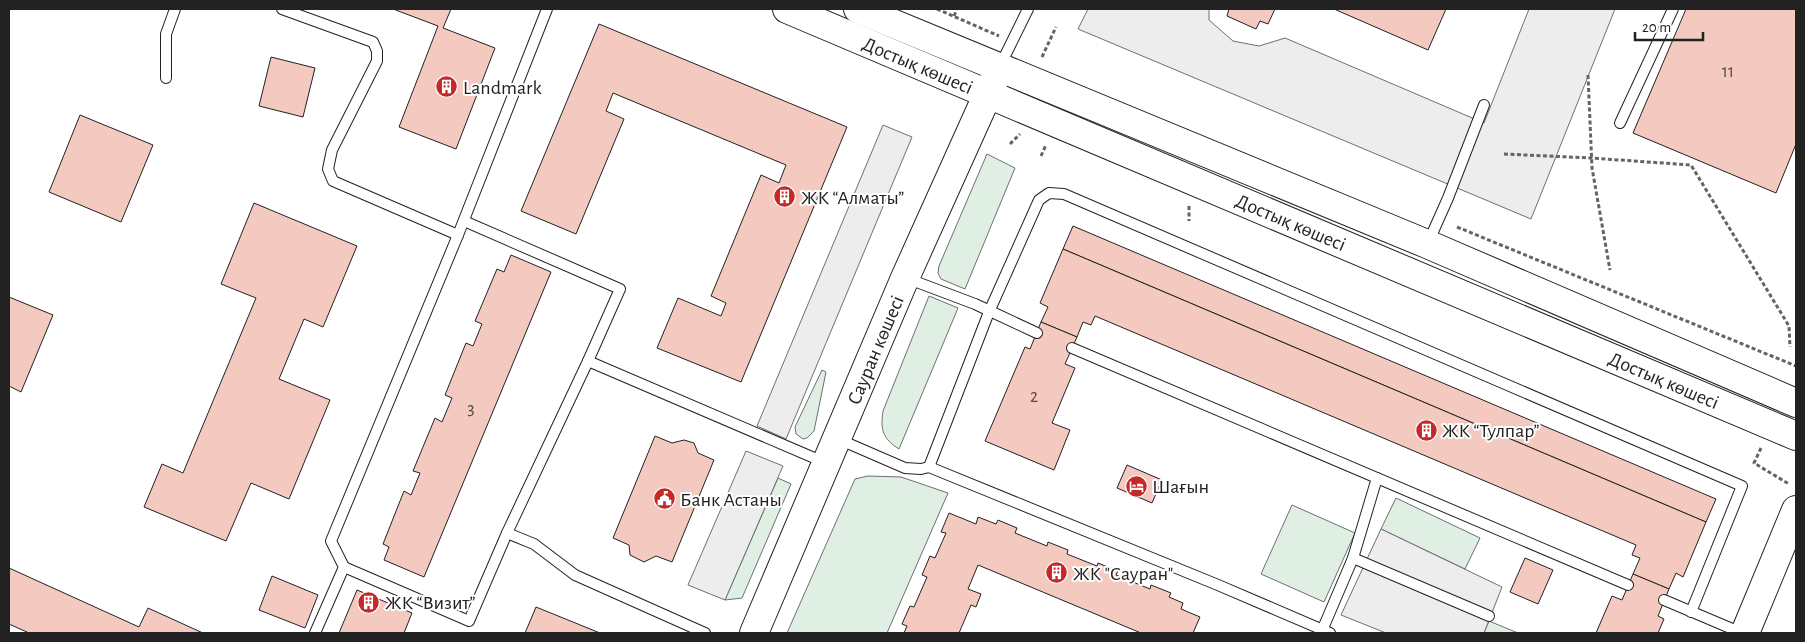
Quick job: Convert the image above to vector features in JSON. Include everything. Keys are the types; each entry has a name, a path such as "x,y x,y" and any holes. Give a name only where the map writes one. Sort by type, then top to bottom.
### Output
{"street":[{"name":"Достық көшесі","path":"787,9 1796,436"},
{"name":"Достық көшесі","path":"858,9 1427,244 1796,404"},
{"name":"Сауран көшесі","path":"754,633 905,278 1000,67"},
{"path":"1744,633 1796,510"}],"lane":[{"path":"166,78 166,34 175,9"},
{"path":"282,9 373,42 377,51 377,61 332,150 328,169 334,181 458,235"},
{"path":"464,220 620,289 507,533 469,621 344,567 331,541 458,235 547,9"},
{"path":"1000,67 1028,9"},
{"path":"1620,123 1672,9"},
{"path":"1427,244 1448,198 1484,105"},
{"path":"929,467 989,312 1039,200 1049,193 1064,194 1742,486 1691,612"},
{"path":"905,278 975,304 1037,333"},
{"path":"1072,348 1628,585"},
{"path":"588,361 832,451 905,468 921,469 929,467 1218,585 1324,632 1353,558 1377,478"},
{"path":"507,533 534,544 575,575 705,633"},
{"path":"1353,558 1489,616"},
{"path":"315,633 344,567"},
{"path":"1664,600 1744,633"}],"path":[{"path":"954,16 957,9"},
{"path":"1042,57 1056,27"},
{"path":"1588,76 1592,168 1610,270"},
{"path":"1504,154 1691,165 1789,326 1790,347"},
{"path":"1764,441 1754,462 1789,484"}],"green space":[{"path":"987,154 1015,168 965,289 941,279 938,273 939,266"},
{"path":"929,296 958,308 899,449 886,438 882,424 883,411"},
{"path":"822,370 826,372 814,431 807,438 803,439 796,434 795,427"},
{"path":"868,476 901,477 948,493 887,633 787,633 855,479"},
{"path":"778,478 791,484 742,598 725,600"},
{"path":"1396,498 1480,538 1465,569 1381,529"},
{"path":"1292,505 1355,533 1324,602 1261,574"},
{"path":"1489,621 1518,633 1484,633"}],"shaded area":[{"path":"1088,9 1209,9 1209,20 1233,41 1259,46 1285,38 1484,123 1529,9 1615,9 1531,219 1078,29"},
{"path":"883,125 912,137 786,439 757,426"},
{"path":"746,451 783,466 725,600 688,585"},
{"path":"1381,529 1502,587 1484,633 1386,633 1341,615"}],"building":[{"name":"Landmark","path":"393,9 451,9 443,28 495,48 456,149 399,127 438,26"},
{"path":"1229,9 1275,9 1268,24 1260,21 1256,29 1227,16"},
{"path":"1334,9 1446,9 1428,50"},
{"path":"1686,9 1796,9 1796,144 1776,193 1633,133"},
{"name":"ЖК “Алматы”","path":"599,24 847,127 741,382 657,348 678,298 721,316 726,303 711,296 761,175 779,183 786,165 613,93 606,111 624,119 576,234 521,211"},
{"path":"271,57 315,68 303,117 259,106"},
{"path":"80,115 153,145 121,222 49,192"},
{"path":"254,203 357,246 323,327 304,319 279,379 330,400 289,499 251,483 226,541 144,507 162,464 183,473 256,298 221,284"},
{"path":"1073,226 1716,499 1706,522 1063,249"},
{"name":"ЖК “Тулпар”","path":"1063,249 1706,522 1683,577 1676,573 1669,589 1633,574 1640,558 1632,555 1636,545 1095,316 1091,325 1083,322 1077,337 1041,322 1048,307 1040,303"},
{"path":"511,255 551,272 424,577 384,560 389,547 383,544 404,491 411,495 420,473 413,471 435,418 442,422 452,398 445,395 466,343 473,346 482,324 475,321 497,269 504,272"},
{"path":"9,297 53,315 21,392 9,386"},
{"path":"1041,322 1077,337 1065,364 1075,368 1052,423 1070,430 1054,470 985,441 1025,347 1030,349"},
{"name":"Банк Астаны","path":"655,436 672,443 684,440 694,443 698,453 714,460 672,562 656,556 644,562 630,555 629,545 613,538"},
{"path":"1127,465 1162,480 1152,503 1117,488"},
{"name":"ЖК \"Сауран\"","path":"949,513 976,524 978,517 996,524 998,520 1017,528 1015,533 1047,546 1048,542 1068,550 1067,554 1097,566 1098,563 1118,571 1116,575 1150,589 1151,585 1171,593 1169,597 1183,603 1181,609 1200,617 1193,633 1141,633 978,565 968,589 981,594 976,607 971,605 959,633 904,633 907,626 902,624 910,606 914,607 927,577 922,575 930,556 935,558 946,533 941,532"},
{"path":"1525,558 1553,570 1538,604 1510,592"},
{"path":"9,568 139,627 148,608 203,633 29,633 9,624"},
{"path":"1633,574 1669,589 1658,616 1664,619 1658,633 1596,633 1612,596 1622,600"},
{"path":"272,576 318,595 305,628 259,610"},
{"name":"ЖК “Визит”","path":"357,590 412,613 404,633 339,633"},
{"name":"ЖК “Визит”","path":"536,607 600,633 525,633"}],"place":[{"name":"Landmark","path":"447,87"},
{"name":"ЖК “Алматы”","path":"785,197"},
{"name":"ЖК “Тулпар”","path":"1426,430"},
{"name":"Шағын","path":"1136,486"},
{"name":"Банк Астаны","path":"664,499"},
{"name":"ЖК \"Сауран\"","path":"1057,573"},
{"name":"ЖК “Визит”","path":"369,602"}]}
